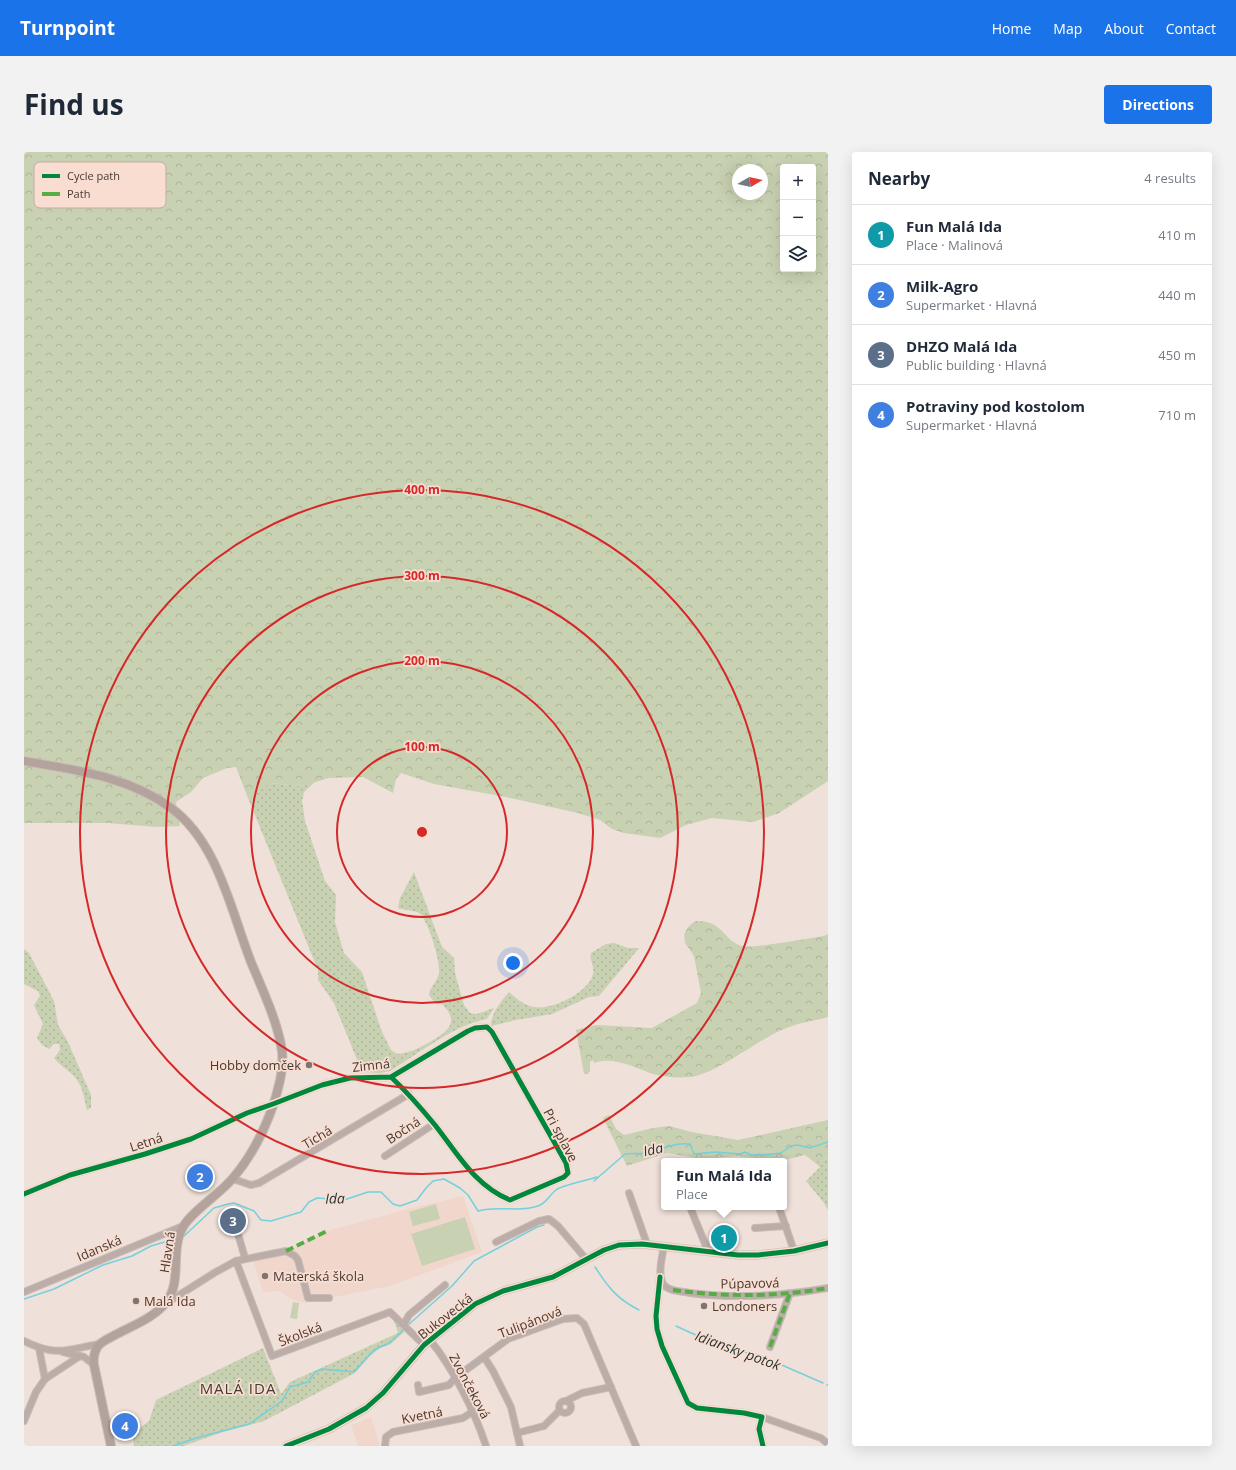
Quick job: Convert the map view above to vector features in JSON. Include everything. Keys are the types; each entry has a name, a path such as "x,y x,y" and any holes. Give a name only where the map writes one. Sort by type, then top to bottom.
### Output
{"main road":[{"name":"Hlavná","path":"24,761 102,776 143,790 173,810 193,831 204,846 216,870 260,984 280,1039 282,1051 281,1077 273,1104 254,1147 233,1179 183,1226 178,1245 172,1291 164,1304 147,1318 99,1344"},
{"path":"99,1344 95,1353 94,1365 111,1446"}],"street":[{"name":"Zimná","path":"273,1104 306,1090 332,1082 366,1076 391,1077 468,1031 475,1028 486,1027"},
{"name":"Pri splave","path":"391,1077 409,1094 434,1124 476,1179 489,1189 510,1200 564,1177 568,1173 566,1163 492,1032 486,1027"},
{"name":"Tichá","path":"233,1179 251,1185 259,1183 409,1094"},
{"name":"Letná","path":"24,1194 70,1175 145,1154 190,1139 248,1113 273,1104"},
{"name":"Bočná","path":"385,1156 434,1124"},
{"path":"629,1193 644,1244"},
{"path":"691,1210 708,1251"},
{"path":"780,1210 794,1251"},
{"path":"496,1242 539,1221 549,1219 558,1226 586,1259"},
{"name":"Idanská","path":"24,1292 183,1226"},
{"path":"755,1228 786,1226"},
{"path":"236,1227 245,1258"},
{"name":"Bukovecká","path":"286,1446 329,1430 366,1408 383,1393 427,1342 459,1316 485,1299 503,1291 543,1280 610,1248 629,1244 644,1244 758,1255 794,1251 828,1243"},
{"path":"664,1246 656,1320 662,1346 690,1405 697,1408 722,1409 762,1417 821,1438 828,1444"},
{"path":"164,1304 236,1261 282,1251 291,1253 298,1260 308,1298 328,1298"},
{"name":"Školská","path":"236,1261 272,1356 388,1312 393,1313 409,1330 427,1342"},
{"name":"Púpavová","path":"660,1277 665,1286 673,1290 729,1296 790,1294 828,1288"},
{"path":"404,1324 409,1315 445,1285"},
{"path":"172,1291 182,1294"},
{"path":"770,1347 790,1294"},
{"name":"Tulipánová","path":"455,1378 508,1339 564,1319 577,1318 584,1324 636,1446"},
{"path":"24,1341 39,1348 80,1356 94,1365"},
{"name":"Zvončeková","path":"427,1342 455,1378 472,1412 485,1446"},
{"path":"61,1352 99,1344"},
{"path":"39,1348 46,1379"},
{"path":"24,1421 36,1392 46,1379 80,1356"},
{"path":"484,1357 507,1398 520,1446"},
{"name":"Kvetná","path":"418,1385 419,1392 447,1386 455,1378"},
{"path":"563,1414 560,1403 582,1393 611,1386"},
{"path":"517,1433 544,1426 563,1414 571,1407 566,1401"},
{"name":"Kvetná","path":"384,1446 386,1437 393,1432 463,1418 472,1412"},
{"path":"563,1414 573,1418"},
{"path":"762,1417 759,1428 763,1446"}],"shaded area":[{"path":"463,1196 482,1252 390,1286 305,1303 293,1300 279,1291 263,1292 252,1257 286,1251 327,1231"},
{"path":"371,1417 380,1446 358,1446 351,1425"}],"green space":[{"path":"24,152 828,152 828,781 779,813 753,822 712,818 686,825 660,838 624,833 612,829 600,820 578,813 506,797 434,784 401,773 396,779 393,793 363,777 329,778 302,786 271,783 248,798 236,767 227,768 203,778 191,792 176,802 180,826 157,827 108,823 24,823"},
{"path":"315,782 304,792 302,801 305,821 325,881 336,895 335,922 344,953 362,972 382,1032 391,1050 397,1054 406,1053 418,1048 442,1035 450,1026 451,1022 451,1017 448,1011 442,1004 436,1004 429,995 439,973 438,960 430,932 423,917 419,913 398,908 400,898 414,872 442,947 454,958 455,973 464,1005 470,1013 477,1014 494,1008 487,1019 449,1034 390,1071 380,1073 362,1072 334,1003 318,980 318,970 248,798 271,783 302,786"},
{"path":"695,921 712,924 735,943 747,947 781,943 824,936 828,934 828,1017 784,1029 723,1064 699,1075 689,1077 666,1077 617,1062 602,1061 594,1063 593,1060 590,1062 590,1071 587,1074 584,1074 576,1030 596,1025 652,1028 697,1003 701,993 694,956 685,943 684,935 688,927"},
{"path":"614,943 628,948 639,948 599,996 589,997 552,1014 491,1026 494,1013 509,992 524,1004 538,1007 547,1007 557,1004 576,994 590,981 593,974 591,953 606,944"},
{"path":"24,949 29,953 54,1001 58,1025 68,1042 91,1095 91,1108 87,1110 83,1092 79,1083 73,1075 54,1058 60,1050 59,1044 54,1044 49,1049 42,1045 37,1038 43,1024 34,1005 40,996 38,991 24,984"},
{"path":"609,1115 616,1129 624,1135 669,1126 692,1132 738,1140 828,1120 828,1159 814,1162 805,1155 787,1160 787,1158 754,1158 736,1156 697,1158 667,1153 627,1166 603,1118"},
{"path":"828,1159 828,1210 806,1181 820,1167 814,1162"},
{"path":"436,1204 440,1219 413,1226 409,1212"},
{"path":"465,1217 475,1249 422,1266 411,1234"},
{"path":"293,1302 299,1303 297,1319 290,1318"},
{"path":"393,1318 404,1332 391,1344 380,1348 369,1357 355,1373 264,1421 223,1432 183,1446 134,1446 132,1434 149,1421 156,1400 263,1348 281,1394 290,1382 398,1333"}],"waterway":[{"name":"Ida","path":"594,1181 625,1154 647,1153 679,1144 690,1144 694,1154 715,1152 740,1154 745,1152 751,1155 764,1155 781,1153 791,1146 797,1145 810,1148 828,1142"},
{"name":"Ida","path":"183,1237 214,1208 234,1203 254,1211 261,1220 271,1221 301,1212 309,1202 317,1198 344,1200 368,1192 381,1192 393,1204 400,1206 417,1200 433,1181 444,1179 460,1188 468,1195 478,1211 486,1209 524,1209 541,1205 559,1188 597,1177"},
{"name":"Idiansky potok","path":"407,1326 452,1286 474,1261 537,1227 544,1225"},
{"name":"Ida","path":"24,1299 54,1289 103,1265 132,1256 151,1246 175,1239"},
{"name":"Idiansky potok","path":"595,1267 604,1281 619,1297 639,1310"},
{"name":"Idiansky potok","path":"676,1326 724,1348 759,1355 823,1383"},
{"name":"Idiansky potok","path":"173,1446 196,1438 249,1424 282,1401 290,1387 308,1382 315,1372 322,1369 354,1372 374,1350 389,1343 405,1329"}],"marked path":[{"path":"286,1251 327,1231"},
{"path":"673,1290 712,1294 750,1295 789,1293 828,1288"},
{"path":"770,1347 790,1293"}],"cycle path":[{"path":"24,1194 70,1175 145,1154 191,1139 247,1113 322,1085 350,1078 391,1077 468,1031 475,1028 487,1027 492,1032 566,1163 568,1173 564,1177 510,1200 498,1194 477,1178 430,1119 391,1077"},
{"path":"286,1446 329,1429 366,1408 383,1393 424,1345 475,1304 503,1291 553,1277 604,1250 619,1245 642,1244 738,1255 758,1255 794,1251 828,1243"},
{"path":"660,1277 656,1316 657,1329 662,1346 688,1403 697,1408 744,1413 762,1417 759,1429 763,1446"}],"place":[{"name":"Hobby domček","path":"309,1065"},
{"name":"Milk-Agro","path":"200,1177"},
{"name":"DHZO Malá Ida","path":"233,1221"},
{"name":"Fun Malá Ida","path":"724,1238"},
{"name":"Materská škola","path":"265,1276"},
{"name":"Malá Ida","path":"136,1301"},
{"name":"Londoners","path":"704,1306"},
{"name":"Potraviny pod kostolom","path":"125,1426"}],"district":[{"name":"MALÁ IDA","path":"238,1388"}]}
